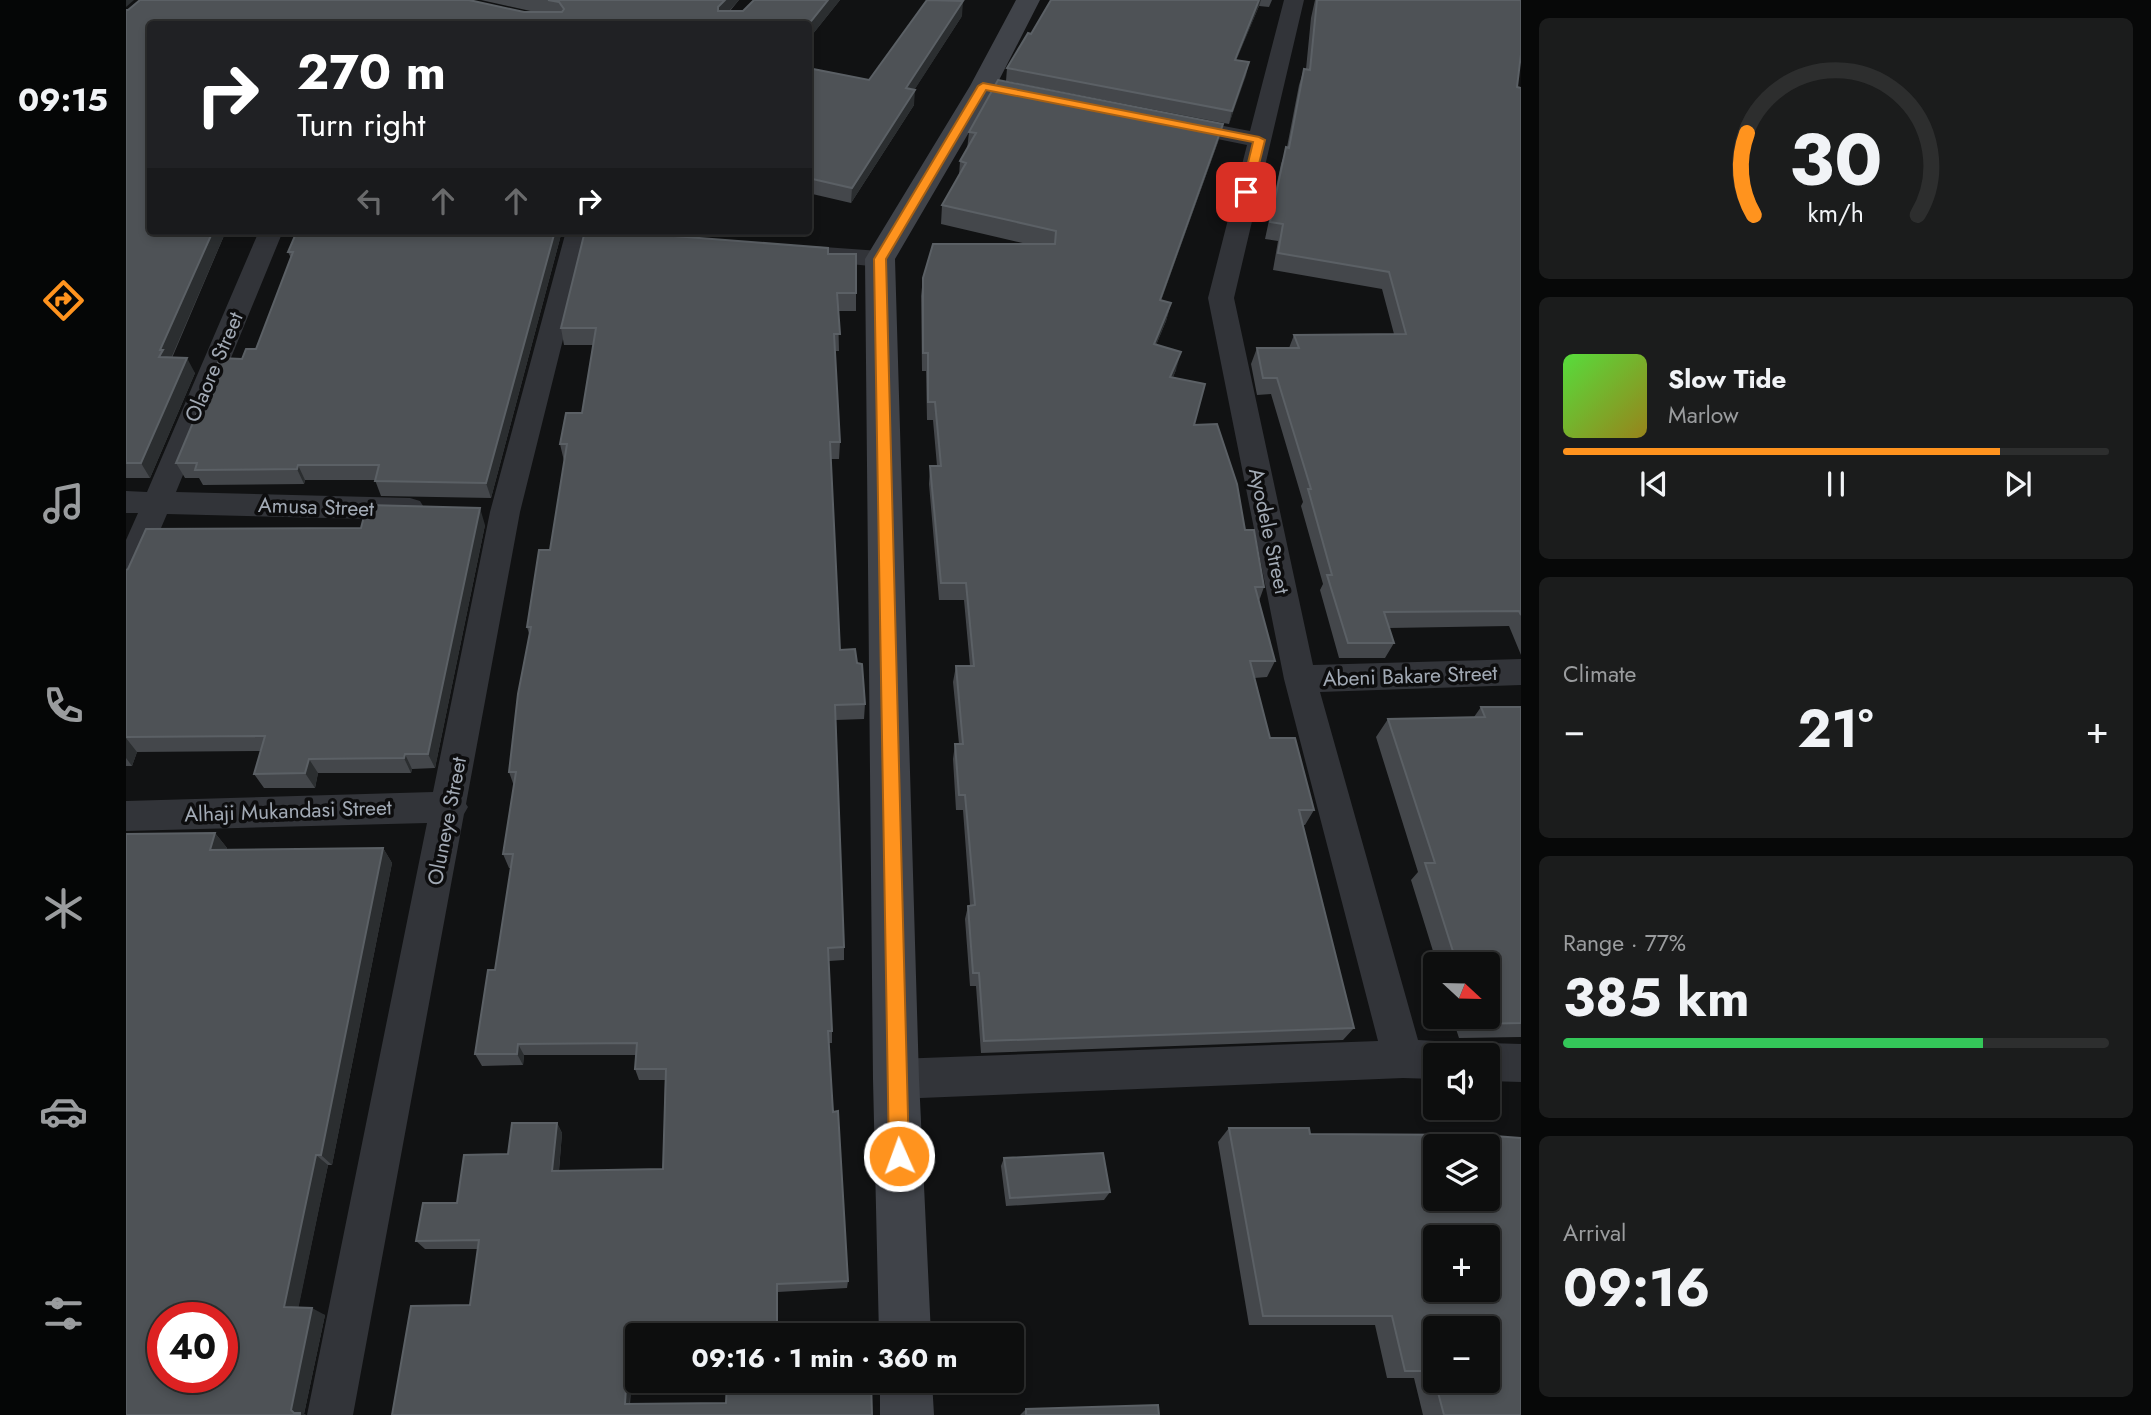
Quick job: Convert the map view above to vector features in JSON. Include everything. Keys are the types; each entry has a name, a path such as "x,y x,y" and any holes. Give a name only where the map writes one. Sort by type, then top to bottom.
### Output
{"street":[{"path":"905,1323 896,1079 880,259 996,89 1028,0"},
{"name":"Ayodele Street","path":"1294,0 1220,298 1300,679 1419,1059"},
{"path":"1154,119 1259,140"},
{"name":"Olaore Street","path":"126,576 269,235"},
{"name":"Oluneye Street","path":"330,1415 450,807 491,512 585,235"},
{"path":"783,251 880,259"},
{"name":"Amusa Street","path":"126,502 436,510"},
{"name":"Abeni Bakare Street","path":"1300,679 1521,672"},
{"name":"Alhaji Mukandasi Street","path":"126,816 450,807"},
{"path":"896,1079 1419,1059"},
{"path":"1500,1062 1521,1063"},
{"path":"906,1393 907,1415"}],"building":[{"path":"140,0 469,0 524,12 562,12 564,9 559,2 548,0 725,0 718,7 718,11 743,11 754,0 828,0 811,21 147,21 147,235 211,235 160,350 163,350 159,357 187,358 141,463 126,463 128,10"},
{"path":"927,0 963,1 906,88 915,90 852,188 812,179 812,69 869,80"},
{"path":"1051,0 1259,0 1235,60 1249,62 1232,111 1007,68"},
{"path":"1317,0 1521,0 1521,54 1517,87 1521,88 1521,615 1519,611 1384,612 1394,643 1348,643 1327,575 1332,575 1308,489 1311,489 1277,378 1263,378 1257,348 1299,348 1294,335 1406,334 1389,272 1278,253 1283,224 1270,222 1286,147 1289,148 1304,69 1310,70"},
{"path":"998,80 1223,124 1160,300 1171,303 1154,344 1181,352 1170,377 1205,384 1194,425 1217,424 1237,484 1245,530 1254,530 1264,587 1255,587 1275,661 1250,661 1270,738 1295,738 1314,810 1299,810 1354,1028 984,1041 979,973 973,973 968,906 975,905 965,795 959,795 955,744 963,744 956,666 974,666 966,583 941,583 930,466 941,466 935,402 928,402 928,353 923,353 923,278 933,244 1055,244 1056,231 942,205 966,163 960,161 976,133 969,132"},
{"path":"295,235 554,235 486,483 375,481 379,465 298,465 297,469 195,470 197,463 176,463 220,358 242,359 246,349 256,349 293,252 288,252"},
{"path":"584,235 661,235 828,248 828,254 856,254 856,293 837,293 840,334 834,334 840,442 830,442 840,650 855,649 857,663 862,664 865,704 835,705 844,947 828,948 832,1031 828,1031 833,1112 838,1111 848,1281 777,1284 777,1323 625,1323 625,1404 726,1403 726,1393 871,1393 872,1415 392,1415 411,1306 470,1305 479,1240 416,1241 423,1203 457,1203 464,1155 508,1154 512,1123 557,1123 552,1171 663,1169 666,1069 635,1069 637,1043 518,1044 517,1054 475,1054 488,970 495,970 513,854 503,854 516,772 509,772 518,694 531,627 527,627 539,550 550,550 567,444 560,444 566,413 582,413 596,328 561,328"},
{"path":"367,505 480,508 428,754 405,754 404,758 309,759 305,773 254,774 265,736 126,737 126,570 146,529 361,528"},
{"path":"1481,707 1521,707 1521,1023 1500,1023 1500,952 1453,952 1425,863 1435,863 1388,719 1485,717"},
{"path":"215,833 210,850 383,848 321,1155 316,1155 284,1307 312,1308 291,1410 300,1415 126,1415 126,834"},
{"path":"1229,1128 1309,1128 1310,1134 1423,1135 1423,1211 1500,1211 1500,1136 1521,1138 1521,1415 1444,1415 1438,1393 1500,1393 1500,1316 1423,1316 1423,1371 1405,1371 1392,1316 1263,1316"},
{"path":"1103,1153 1110,1192 1010,1198 1004,1158"},
{"path":"1158,1405 1159,1415 1026,1415 1026,1409"}],"route":[{"path":"899,1156 880,259 983,86 1259,140 1246,192"}]}
